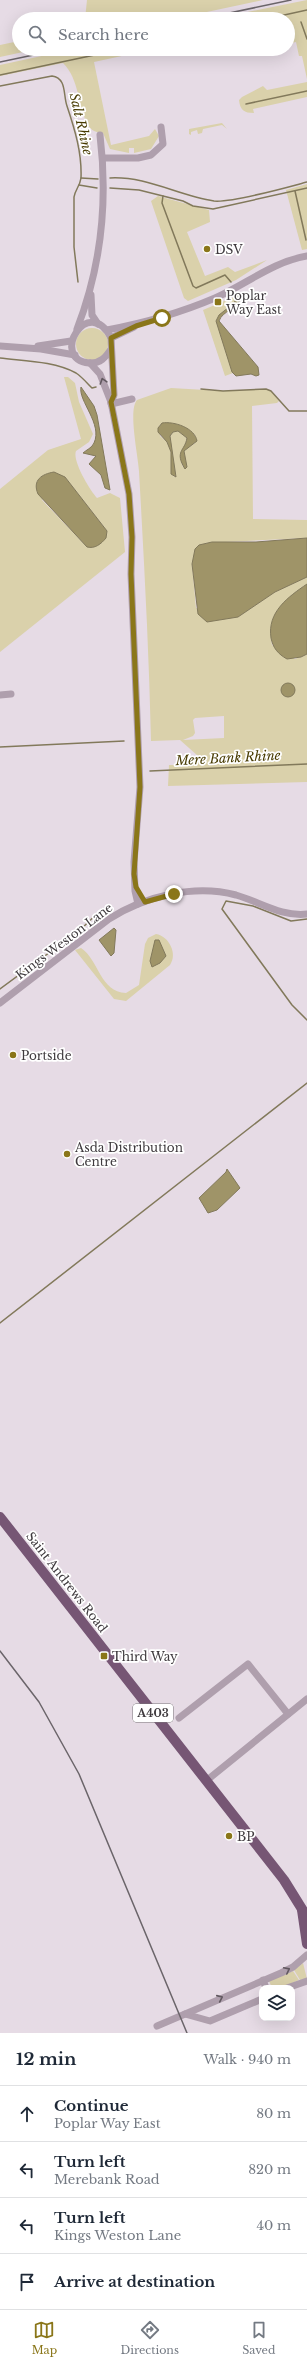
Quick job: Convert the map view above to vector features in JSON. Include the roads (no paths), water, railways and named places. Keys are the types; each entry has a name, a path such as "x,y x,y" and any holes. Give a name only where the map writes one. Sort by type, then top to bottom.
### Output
{"highway":[{"name":"Saint Andrews Road","path":"0,1517 284,1880 305,1914 307,1944"}],"street":[{"path":"103,158 138,158 151,155 163,144 161,127"},
{"path":"75,355 72,341 92,285 100,244 103,158 100,135"},
{"path":"111,338 136,326 216,298 277,264 307,256"},
{"path":"92,285 92,315 98,324 107,330 111,338 114,395 111,403"},
{"path":"77,329 87,324 98,324"},
{"path":"107,330 136,326"},
{"path":"27,347 72,341"},
{"path":"0,346 27,347 75,355 84,362 90,363 98,362 105,357 111,349"},
{"path":"90,363 100,374 111,403 129,494 132,537 131,574 140,787 134,862 136,887 142,903"},
{"path":"111,403 132,399"},
{"path":"0,695 11,694"},
{"name":"Kings Weston Lane","path":"0,1003 109,919 142,903 174,894 203,892 235,895 284,913 307,914"},
{"path":"180,1718 248,1664 288,1714"},
{"path":"206,1781 307,1699"},
{"path":"157,2026 292,1968 307,1955"},
{"path":"263,1980 265,1985"},
{"path":"295,1985 307,1981"},
{"path":"185,2014 201,2019 212,2020 259,1999"},
{"path":"200,2007 201,2019"}],"waterway":[{"path":"295,13 307,10"},
{"path":"301,22 307,39"},
{"path":"0,75 90,56"},
{"name":"Salt Rhine","path":"0,86 52,76 57,77 64,88 66,102 77,142 81,169 80,183 74,197 74,247 78,282"},
{"path":"246,104 307,91"},
{"path":"81,178 98,179"},
{"path":"110,178 137,180 214,201 233,200 307,182"},
{"path":"79,185 97,188"},
{"path":"110,188 139,190 183,201 193,206 213,209 307,188"},
{"path":"295,191 306,240"},
{"path":"163,196 162,203 193,286 196,288 225,275 231,282"},
{"path":"0,358 39,362 58,366 76,373 92,388 96,387"},
{"path":"201,389 223,391 266,389 271,391 289,411 307,411"},
{"name":"Mere Bank Rhine","path":"0,747 124,741"},
{"name":"Mere Bank Rhine","path":"150,771 307,764"},
{"path":"307,919 291,921 253,906 226,901 222,909 292,1005 307,1020"},
{"path":"0,989 80,930 102,909"},
{"path":"0,1323 307,1083"}],"railway":[{"path":"234,12 291,0"},
{"path":"0,62 29,56"},
{"path":"0,1651 39,1702 79,1774 187,2033"}],"place":[{"name":"DSV","path":"207,249"},
{"name":"Poplar Way East","path":"218,302"},
{"name":"Portside","path":"13,1055"},
{"name":"Asda Distribution Centre","path":"67,1154"},
{"name":"Third Way","path":"104,1656"},
{"name":"BP","path":"229,1836"}]}
